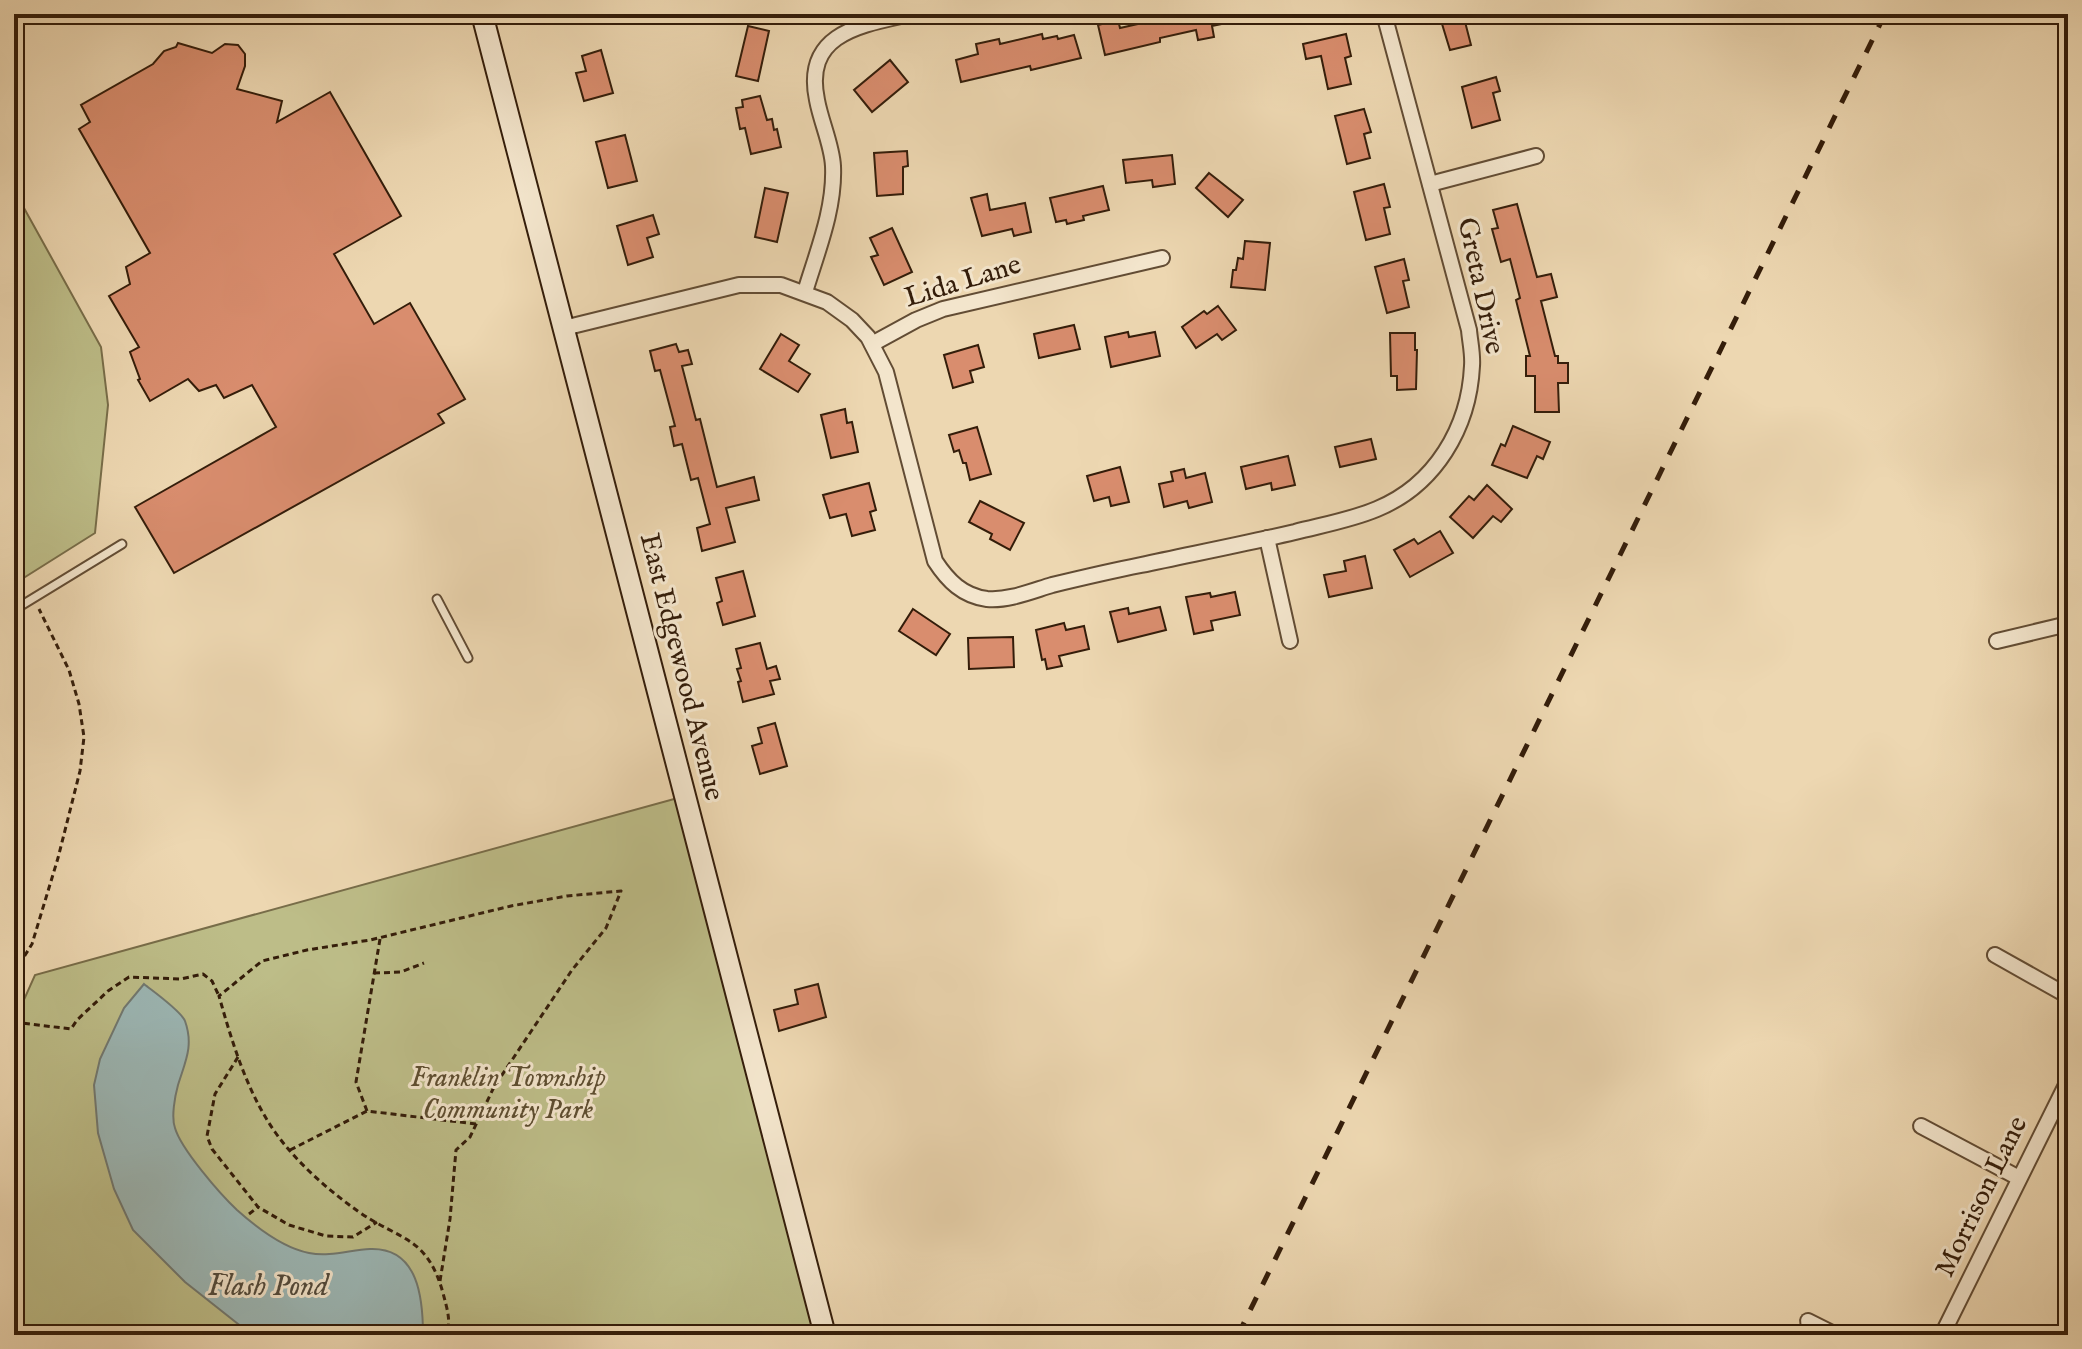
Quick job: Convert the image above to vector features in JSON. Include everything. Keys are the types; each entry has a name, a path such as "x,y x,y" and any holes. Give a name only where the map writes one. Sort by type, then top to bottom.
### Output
{"main road":[{"name":"East Edgewood Avenue","path":"482,14 825,1335"}],"street":[{"path":"805,292 830,207 833,164 816,98 816,66 828,45 846,30 910,14"},
{"name":"Greta Drive","path":"872,344 886,372 935,561 949,581 968,594 991,599 1006,597 1353,517 1396,499 1421,481 1437,464 1461,424 1470,394 1471,348 1384,14"},
{"path":"1430,184 1536,156"},
{"name":"Lida Lane","path":"872,344 943,309 1162,258"},
{"path":"564,328 739,285 773,284 805,292 827,302 846,315 872,344"},
{"path":"1267,538 1290,641"},
{"path":"1997,641 2068,624"},
{"path":"1995,955 2068,996"},
{"name":"Morrison Lane","path":"1942,1335 2068,1081"},
{"path":"1921,1126 2019,1178"},
{"path":"1808,1321 1836,1335"}],"lane":[{"path":"14,610 122,544"},
{"path":"437,599 468,658"}],"path":[{"path":"14,973 32,944 58,858 80,771 84,737 69,670 34,598"},
{"path":"219,996 262,961 380,938 511,906 621,891 606,928 572,970 494,1087 470,1137 456,1150 450,1219 440,1281"},
{"path":"367,1111 356,1082 380,938"},
{"path":"374,973 401,972 424,963"},
{"path":"14,1022 71,1029 108,991 129,977 181,979 203,974 212,981 219,996 238,1057 274,1131 329,1190 425,1252 440,1281 450,1320 447,1335"},
{"path":"238,1057 215,1094 207,1136 212,1149 258,1207 289,1225 326,1236 353,1237 377,1222"},
{"path":"290,1150 367,1111 476,1124"},
{"path":"249,1214 258,1207"}],"green space":[{"path":"14,190 101,347 108,405 95,533 14,584"},
{"path":"14,697 22,721 18,762 14,760"},
{"name":"Franklin Township Community Park","path":"685,796 815,1335 14,1335 14,1022 35,975"}],"water":[{"name":"Flash Pond","path":"144,984 173,1007 185,1021 188,1030 189,1046 176,1095 174,1123 179,1137 202,1171 244,1217 289,1247 317,1254 370,1249 399,1257 415,1278 422,1307 423,1335 252,1335 185,1282 133,1230 114,1189 98,1133 94,1085 100,1059 124,1008"}],"building":[{"path":"1182,14 1240,14 1241,20 1212,26 1214,37 1198,40 1196,30 1105,55 1098,25 1118,20 1120,28"},
{"path":"1439,14 1463,14 1471,45 1450,50"},
{"path":"748,26 769,31 758,81 736,76"},
{"path":"1042,34 1043,39 1074,35 1081,58 961,82 956,60 978,54 976,44 999,39 1000,44"},
{"path":"1346,34 1351,56 1345,58 1351,84 1328,89 1321,56 1306,59 1303,44"},
{"path":"178,43 212,53 225,44 238,45 245,54 245,66 237,89 282,101 277,122 330,92 401,216 334,254 374,324 410,303 465,399 438,414 444,423 174,573 135,507 276,427 252,385 224,398 216,385 199,391 188,379 150,401 138,380 130,352 139,347 109,296 130,284 126,267 150,253 79,129 90,122 81,105 153,64 164,51 176,47"},
{"path":"601,50 613,93 584,101 576,73 586,71 582,56"},
{"path":"890,60 908,82 872,112 854,90"},
{"path":"1496,77 1500,91 1493,93 1500,120 1472,128 1462,87"},
{"path":"760,96 767,120 772,119 774,130 777,129 781,147 751,154 745,128 740,129 736,108 743,107 742,100"},
{"path":"1364,109 1371,132 1364,134 1370,158 1347,164 1335,116"},
{"path":"625,135 637,181 608,188 596,142"},
{"path":"907,151 908,166 903,167 903,194 877,196 874,153"},
{"path":"1172,155 1175,184 1153,187 1152,180 1126,183 1123,160"},
{"path":"1209,173 1243,200 1228,217 1196,188"},
{"path":"1384,184 1390,207 1384,208 1390,234 1366,240 1354,192"},
{"path":"1103,186 1109,210 1083,216 1084,220 1067,224 1066,220 1056,222 1050,198"},
{"path":"765,188 788,193 777,242 755,237"},
{"path":"987,194 990,210 1025,203 1031,232 1014,236 1012,229 982,236 971,198"},
{"path":"1517,204 1537,277 1551,274 1557,297 1541,301 1558,363 1568,363 1568,383 1558,383 1559,412 1535,412 1535,376 1526,376 1526,356 1530,356 1516,300 1520,298 1510,259 1501,262 1492,229 1498,228 1493,210"},
{"path":"653,215 659,234 647,238 653,257 628,265 617,226"},
{"path":"892,228 912,272 884,285 871,257 878,255 870,238"},
{"path":"1245,241 1270,243 1265,290 1231,287 1238,258 1243,259"},
{"path":"1404,259 1409,280 1403,281 1409,307 1387,313 1375,267"},
{"path":"1218,306 1236,330 1222,340 1217,334 1196,348 1182,327 1204,311 1207,314"},
{"path":"1074,325 1080,349 1039,358 1034,334"},
{"path":"1128,332 1129,337 1155,332 1160,356 1111,367 1105,337"},
{"path":"1390,333 1415,333 1416,389 1397,390 1397,376 1391,376"},
{"path":"781,334 799,345 789,361 810,374 798,392 760,369"},
{"path":"676,344 679,352 688,350 692,364 682,366 696,420 700,419 717,487 754,477 759,500 726,508 735,542 702,551 697,528 710,524 698,478 691,480 682,444 674,446 670,427 675,426 660,370 655,371 650,351"},
{"path":"978,345 984,367 970,371 973,382 953,388 944,355"},
{"path":"845,409 847,423 852,422 858,452 831,458 821,415"},
{"path":"1513,426 1550,442 1543,459 1537,456 1527,478 1492,465 1501,444 1505,446"},
{"path":"977,427 991,474 970,480 966,463 963,463 959,450 954,452 949,435"},
{"path":"1371,439 1376,459 1340,467 1335,447"},
{"path":"1288,456 1295,485 1272,490 1271,483 1246,489 1241,467"},
{"path":"1120,467 1129,502 1111,506 1109,497 1094,501 1087,476"},
{"path":"1184,469 1186,478 1205,473 1212,502 1189,508 1187,501 1164,507 1159,484 1173,481 1171,472"},
{"path":"869,483 876,510 870,512 875,530 852,536 846,514 830,518 823,495"},
{"path":"1487,485 1512,509 1501,522 1493,516 1473,538 1450,517 1469,496 1474,500"},
{"path":"980,501 1024,523 1010,550 990,539 992,534 969,522"},
{"path":"1440,531 1453,553 1410,577 1394,550 1414,539 1418,544"},
{"path":"1365,556 1372,588 1329,597 1324,575 1346,571 1344,561"},
{"path":"743,571 755,616 723,625 717,603 722,601 716,578"},
{"path":"1235,592 1240,615 1211,621 1213,630 1194,634 1186,597 1210,593 1211,597"},
{"path":"1160,607 1166,630 1118,642 1110,612 1128,608 1129,614"},
{"path":"913,609 950,634 936,655 899,631"},
{"path":"1064,623 1066,630 1084,626 1089,649 1059,656 1062,666 1047,669 1036,630"},
{"path":"1013,637 1014,667 969,669 968,638"},
{"path":"760,643 767,669 776,666 780,679 770,681 774,694 743,702 737,669 741,668 736,649"},
{"path":"775,723 787,766 760,774 752,746 762,743 758,728"},
{"path":"818,984 826,1017 779,1031 774,1010 798,1004 795,990"}],"railway":[{"path":"1238,1335 1885,14"}]}
